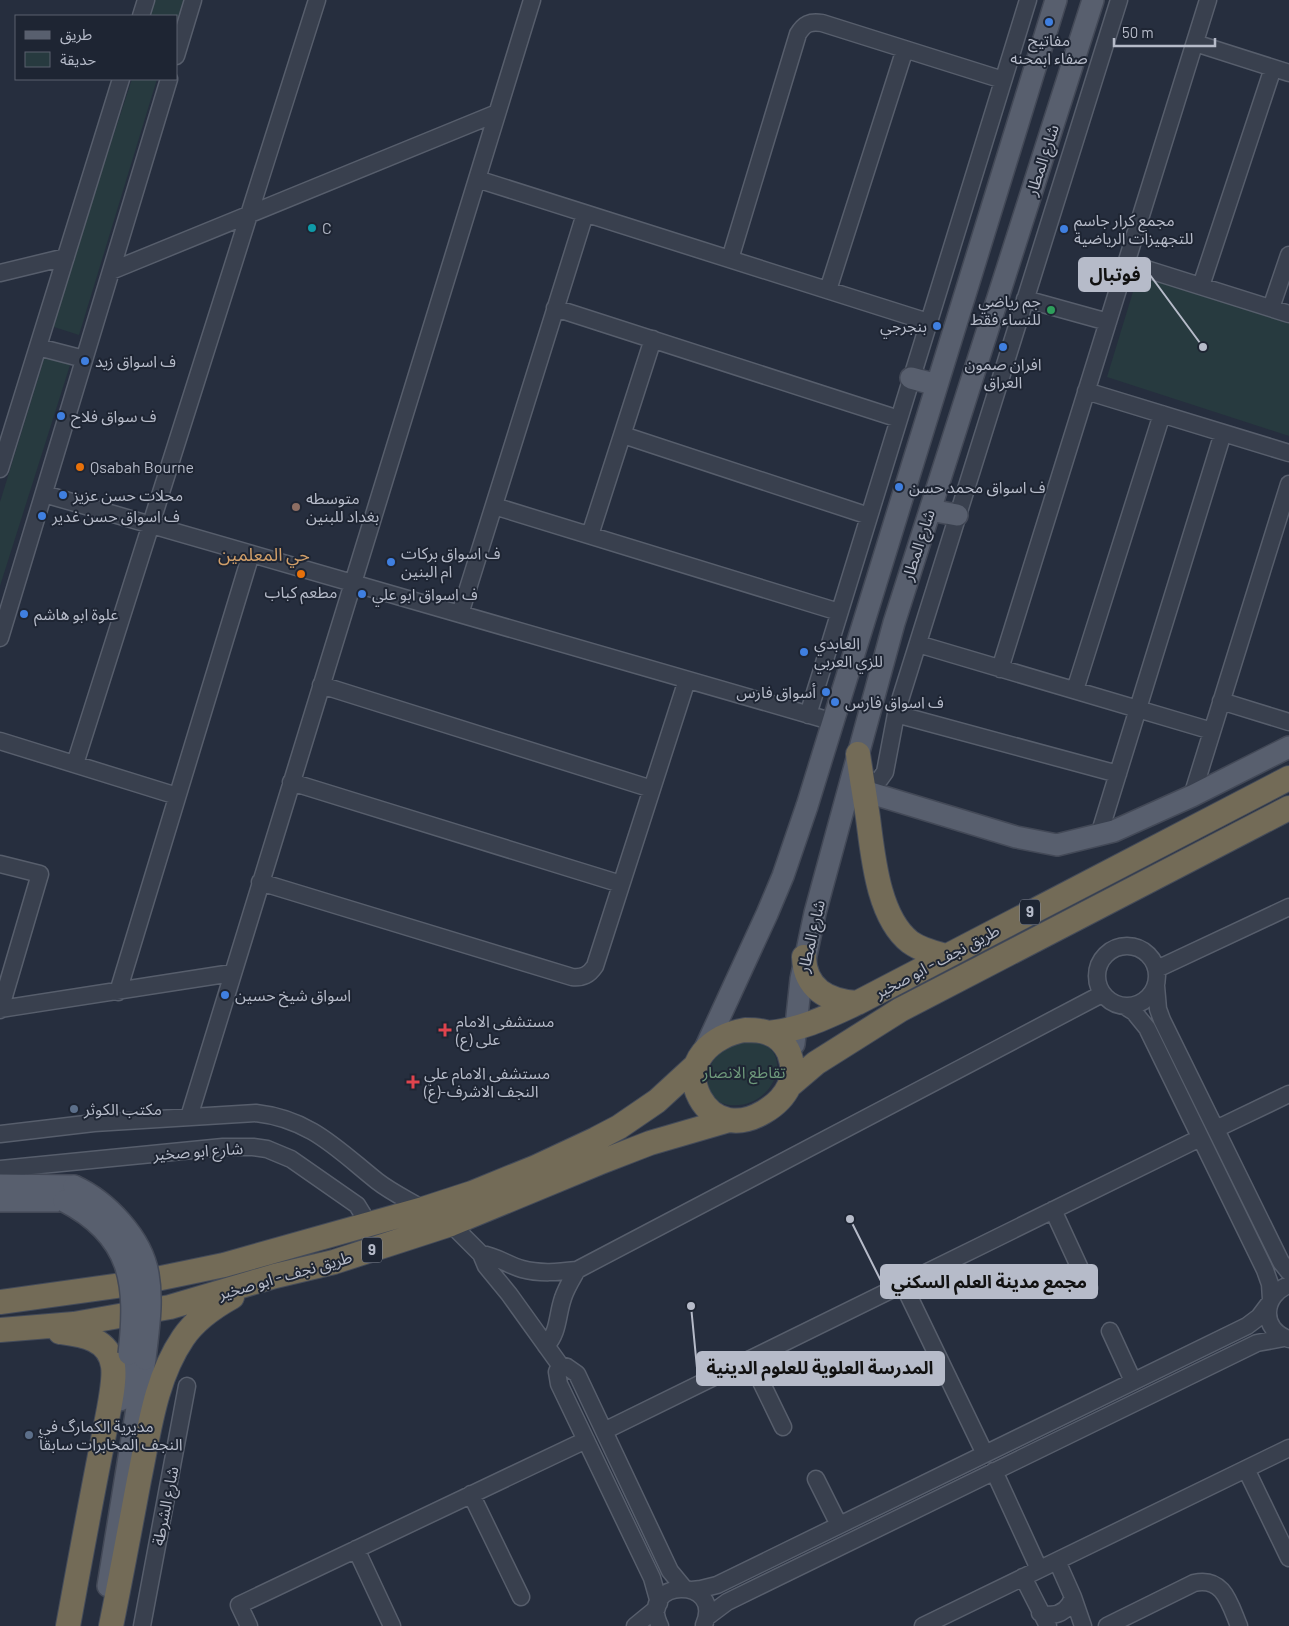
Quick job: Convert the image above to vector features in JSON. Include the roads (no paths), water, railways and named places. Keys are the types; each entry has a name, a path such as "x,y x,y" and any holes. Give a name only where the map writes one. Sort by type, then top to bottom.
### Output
{"highway":[{"path":"858,754 876,871 886,905 897,927 911,943 929,952 946,956"},
{"name":"طريق نجف - ابو صخير","path":"768,1032 795,1029 816,1022 857,1003 1289,778"},
{"name":"طريق نجف - ابو صخير","path":"791,1079 900,1010 1289,808"},
{"path":"804,957 805,969 818,989 834,1000 857,1003"},
{"name":"9","path":"0,1302 137,1283 224,1266 423,1209 472,1193 596,1139 639,1115 657,1101 717,1040 734,1031 768,1032"},
{"path":"768,1032 785,1045 790,1056 791,1079"},
{"path":"699,1060 694,1086 703,1104 712,1113 729,1120"},
{"name":"9","path":"729,1120 747,1119 768,1109 778,1101 791,1079"},
{"name":"طريق نجف - ابو صخير","path":"4,1330 74,1324 170,1307 275,1276 334,1262 451,1224 650,1143 729,1120"},
{"path":"111,1626 150,1426 166,1368 184,1336 212,1308 242,1291 275,1276"},
{"path":"4,1330 52,1331 94,1338 106,1349 113,1365 105,1428 68,1626"}],"main road":[{"name":"شارع المطار","path":"699,1060 760,930 783,876 834,722 1056,0"},
{"name":"شارع المطار","path":"791,1079 804,957 894,623 1093,0"},
{"path":"911,378 937,385"},
{"path":"930,510 957,515"},
{"path":"864,788 1016,837 1057,845 1114,831 1192,796 1284,749"},
{"path":"0,1185 69,1193 80,1209 114,1241 126,1264 131,1287 137,1356 106,1596 100,1626"},
{"path":"0,1201 87,1192 116,1217 141,1253 148,1275 150,1306 137,1356 78,1626"},
{"path":"0,1293 42,1296"}],"street":[{"path":"141,15 146,0"},
{"path":"178,49 193,0"},
{"path":"75,764 317,0"},
{"path":"189,1117 532,0"},
{"path":"808,714 1028,0"},
{"path":"864,788 883,776 896,714 1119,0"},
{"path":"1000,668 1208,0"},
{"path":"730,259 798,34 807,24 814,22 822,23 1003,80"},
{"path":"1195,42 1289,73"},
{"path":"828,290 905,49"},
{"path":"1201,286 1273,68"},
{"path":"0,470 121,80"},
{"path":"0,638 169,80"},
{"path":"111,271 497,113"},
{"path":"477,179 928,322"},
{"path":"460,614 585,214"},
{"path":"1271,308 1289,255"},
{"path":"0,273 66,257"},
{"path":"1127,263 1289,314"},
{"path":"1025,299 1108,322"},
{"path":"555,308 899,419"},
{"path":"590,535 653,339"},
{"path":"38,347 84,359"},
{"path":"1086,391 1289,453"},
{"path":"1075,690 1162,414"},
{"path":"1099,835 1223,433"},
{"path":"623,435 869,516"},
{"path":"1192,796 1289,484"},
{"path":"44,494 834,722"},
{"path":"494,506 839,612"},
{"path":"118,992 251,554"},
{"path":"918,644 1212,731"},
{"path":"260,882 579,978 591,973 622,884 687,680"},
{"path":"321,685 652,789"},
{"path":"1222,702 1289,722 1284,749"},
{"path":"896,714 1118,774"},
{"path":"0,741 177,796"},
{"path":"291,782 622,884"},
{"path":"0,864 40,874 0,1010 232,973"},
{"path":"1157,969 1289,907"},
{"path":"1120,946 1132,946 1143,950 1152,958 1157,969 1158,978 1156,986 1144,1002 1126,1007 1117,1005 1102,994 1098,983 1097,971 1102,960 1110,951 1120,946"},
{"path":"1156,986 1158,1009 1162,1020 1281,1262 1289,1272"},
{"path":"481,1254 524,1270 545,1272 577,1270 1102,994"},
{"path":"1126,1007 1134,1012 1147,1028 1265,1270 1270,1284 1269,1320 1273,1328 1287,1338"},
{"path":"1216,1128 1289,1094"},
{"path":"0,1134 94,1123 256,1113 287,1118 316,1133 385,1187 423,1209"},
{"path":"604,1431 1200,1138"},
{"name":"شارع ابو صخير","path":"0,1169 223,1147 253,1147 280,1153 302,1165 357,1206 365,1218 366,1225"},
{"path":"1053,1210 1089,1288"},
{"path":"451,1224 481,1254 486,1266 509,1294 560,1365 568,1367 577,1374 670,1571 688,1589 702,1598 707,1611 705,1623"},
{"path":"546,1346 552,1340 556,1331 562,1300 577,1270"},
{"path":"903,1284 984,1454"},
{"path":"660,1626 656,1614 658,1605 662,1597 672,1590 709,1588 717,1585 1247,1326 1259,1317 1282,1287 1289,1284"},
{"path":"1110,1331 1133,1381"},
{"path":"705,1623 727,1602 994,1471 1257,1343 1287,1338"},
{"path":"750,1359 783,1428"},
{"path":"560,1365 557,1372 559,1384 652,1578 658,1605"},
{"name":"شارع الشرطة","path":"142,1626 187,1386"},
{"path":"250,1626 239,1605 586,1440"},
{"path":"923,1626 1289,1448"},
{"path":"1246,1469 1289,1558"},
{"path":"994,1471 1039,1570"},
{"path":"816,1479 839,1525"},
{"path":"472,1494 521,1597"},
{"path":"356,1549 392,1626"},
{"path":"1057,1561 1083,1626"},
{"path":"1023,1577 1044,1619 1059,1614 1068,1607 1073,1597"},
{"path":"1107,1626 1194,1583 1206,1582 1212,1583 1222,1590 1239,1626"},
{"path":"635,1626 658,1605"}],"place":[{"name":"مفاتيح صفاء ابمحنه","path":"1049,22"},
{"name":"C","path":"312,228"},
{"name":"مجمع كرار جاسم للتجهيزات الرياضية","path":"1064,229"},
{"name":"جم رياضي للنساء فقط","path":"1051,310"},
{"name":"بنجرجي","path":"937,326"},
{"name":"افران صمون العراق","path":"1003,347"},
{"name":"فوتبال","path":"1203,347"},
{"name":"ف اسواق زيد","path":"85,361"},
{"name":"ف سواق فلاح","path":"61,416"},
{"name":"Qsabah Bourne","path":"80,467"},
{"name":"ف اسواق محمد حسن","path":"899,487"},
{"name":"محلات حسن عزيز","path":"63,495"},
{"name":"متوسطه بغداد للبنين","path":"296,507"},
{"name":"ف اسواق حسن غدير","path":"42,516"},
{"name":"ف اسواق بركات ام البنين","path":"391,562"},
{"name":"مطعم كباب","path":"301,574"},
{"name":"ف اسواق ابو علي","path":"362,594"},
{"name":"علوة ابو هاشم","path":"24,614"},
{"name":"العابدي للزي العربي","path":"804,652"},
{"name":"أسواق فارس","path":"826,692"},
{"name":"ف اسواق فارس","path":"835,702"},
{"name":"اسواق شيخ حسين","path":"225,995"},
{"name":"مستشفی الامام علی (ع)","path":"445,1030"},
{"name":"مستشفى الامام علي (ع)-النجف الاشرف","path":"413,1082"},
{"name":"مكتب الكوثر","path":"74,1109"},
{"name":"مجمع مدينة العلم السكني","path":"850,1219"},
{"name":"المدرسة العلوية للعلوم الدينية","path":"691,1306"},
{"name":"مديرية الكمارگ في النجف المخابرات سابقآ","path":"29,1435"}],"district":[{"name":"حي المعلمين","path":"264,555"}],"park label":[{"name":"تقاطع الانصار","path":"744,1072"}]}
